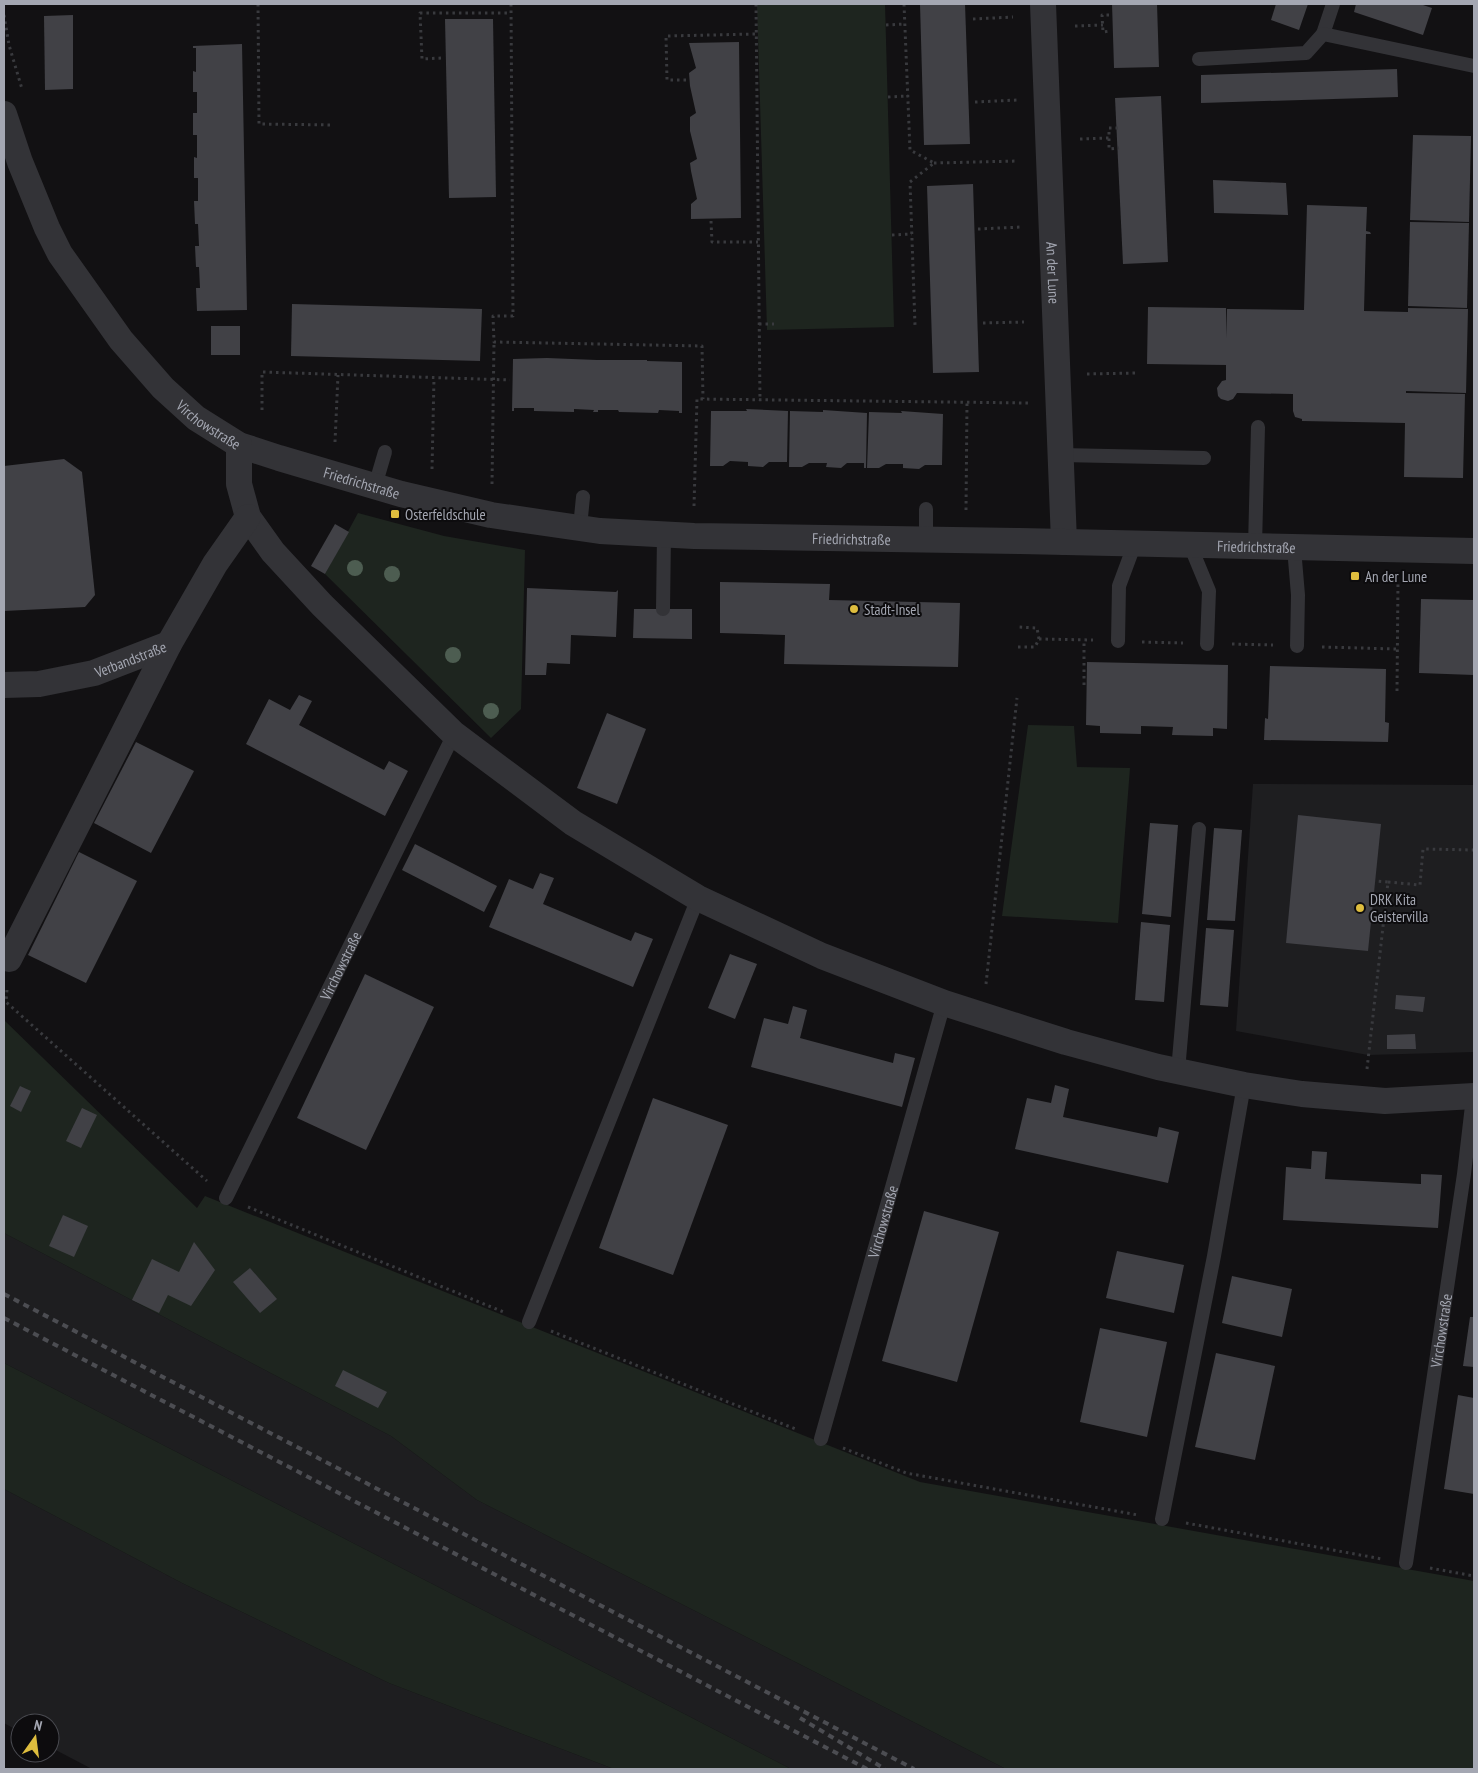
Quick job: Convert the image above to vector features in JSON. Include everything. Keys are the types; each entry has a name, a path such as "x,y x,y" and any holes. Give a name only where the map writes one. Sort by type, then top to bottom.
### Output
{"street":[{"name":"An der Lune","path":"1032,10 1058,374 1064,542"},
{"name":"Virchowstraße","path":"4,114 20,162 47,228 60,254 121,340 163,388 190,412 239,445 239,484 248,517 273,552 322,604 454,734 573,823 698,898 822,956 944,1003 1066,1042 1178,1071 1244,1085 1302,1094 1385,1101 1474,1097"},
{"name":"Friedrichstraße","path":"239,445 375,486 491,515 600,531 664,535 1135,543 1474,552"},
{"name":"Verbandstraße","path":"4,685 39,684 94,673 169,644 215,564 248,517"},
{"path":"9,959 169,644"}],"lane":[{"path":"1200,59 1306,52 1323,34 1333,4"},
{"path":"1323,34 1474,66"},
{"path":"1256,546 1258,427"},
{"path":"375,486 385,452"},
{"path":"1061,455 1204,458"},
{"path":"580,527 583,498"},
{"path":"926,509 926,539"},
{"path":"663,609 664,535"},
{"path":"1118,641 1119,586 1135,543"},
{"path":"1190,545 1208,591 1207,644"},
{"path":"1294,548 1298,595 1297,646"},
{"name":"Virchowstraße","path":"226,1198 454,734"},
{"path":"1178,1071 1199,829"},
{"path":"529,1322 698,898"},
{"name":"Virchowstraße","path":"820,1439 944,1003"},
{"path":"1162,1519 1214,1256 1244,1085"},
{"name":"Virchowstraße","path":"1406,1563 1474,1097"}],"path":[{"path":"258,4 259,124 333,125"},
{"path":"492,488 494,316 513,316 511,4"},
{"path":"756,4 760,401"},
{"path":"904,4 910,150 934,163 1027,160"},
{"path":"973,18 1032,10"},
{"path":"441,58 422,59 420,13 511,13"},
{"path":"4,15 23,92"},
{"path":"1109,15 1102,15 1103,32 1110,31"},
{"path":"886,25 905,24"},
{"path":"1073,26 1103,25"},
{"path":"686,80 667,80 666,36 756,34"},
{"path":"888,97 908,96"},
{"path":"975,102 1025,100"},
{"path":"1118,128 1109,128 1109,149 1119,148"},
{"path":"1076,139 1109,138"},
{"path":"915,325 910,182 934,163"},
{"path":"711,221 712,242 758,242"},
{"path":"978,229 1029,227"},
{"path":"892,235 912,234"},
{"path":"983,323 1032,322"},
{"path":"759,324 774,324"},
{"path":"494,342 702,346 703,399"},
{"path":"262,410 262,372 510,380"},
{"path":"1058,374 1136,374"},
{"path":"335,442 338,375"},
{"path":"432,474 434,378"},
{"path":"694,509 697,399 1036,403"},
{"path":"966,514 967,403"},
{"path":"1397,691 1398,575"},
{"path":"1018,627 1037,628 1039,639 1035,647 1018,647"},
{"path":"1084,640 1084,685"},
{"path":"983,1016 1017,698"},
{"path":"1375,881 1420,886 1423,850 1474,850"},
{"path":"1363,1099 1388,882"},
{"path":"9,959 6,1002 226,1198 906,1474 1474,1576"}],"shaded area":[{"path":"757,4 885,4 894,327 767,330"},
{"path":"358,513 444,536 525,550 521,709 491,738 325,574"},
{"path":"1028,725 1074,726 1077,767 1130,768 1118,923 1002,916"},
{"name":"DRK Kita Geistervilla","path":"1253,784 1474,785 1474,1052 1368,1055 1236,1031"},
{"path":"4,1020 197,1208 205,1196 920,1482 1474,1581 1474,1769 1006,1769 477,1500 391,1436 4,1233"},
{"path":"4,1233 391,1436 477,1500 1006,1769 791,1769 4,1363"},
{"path":"4,1363 791,1769 614,1769 389,1683 182,1583 4,1489"},
{"path":"4,1489 182,1583 389,1683 614,1769 92,1769 60,1752 60,1713 10,1713 10,1726 4,1723"}],"building":[{"path":"920,4 965,4 970,144 924,145"},
{"path":"1112,4 1157,4 1159,67 1114,68"},
{"path":"1276,4 1308,4 1299,30 1271,20"},
{"path":"1356,4 1420,4 1432,8 1423,35 1354,12"},
{"path":"73,15 73,89 45,90 44,16"},
{"path":"445,19 493,19 496,197 449,198"},
{"path":"739,42 741,218 691,219 691,204 697,199 690,163 697,159 690,131 690,117 696,113 689,73 696,68 689,43"},
{"path":"242,44 247,310 197,311 196,288 200,288 195,246 199,246 198,224 195,224 194,201 198,201 198,178 194,178 194,157 197,158 197,135 193,135 193,113 197,113 197,92 193,92 193,71 196,72 196,48 193,48 193,46"},
{"path":"1397,69 1398,97 1201,103 1201,75"},
{"path":"1161,96 1168,262 1123,264 1115,98"},
{"path":"1413,135 1471,136 1469,222 1410,220"},
{"path":"1213,180 1286,183 1288,215 1214,213"},
{"path":"973,184 979,372 933,373 927,186"},
{"path":"1307,205 1367,207 1366,231 1371,234 1366,234 1364,311 1408,312 1408,308 1468,309 1466,393 1406,391 1406,393 1465,394 1463,478 1404,477 1405,423 1302,421 1302,419 1295,417 1293,411 1293,394 1237,393 1233,399 1228,401 1221,399 1218,396 1217,388 1222,381 1226,380 1226,365 1147,364 1148,307 1226,308 1226,338 1227,309 1304,310"},
{"path":"1410,222 1469,223 1467,308 1408,306"},
{"path":"292,304 482,309 480,361 291,356"},
{"path":"211,326 240,326 240,355 211,355"},
{"path":"547,358 682,362 682,413 679,413 679,411 659,410 658,413 619,412 618,410 598,410 598,412 593,412 594,410 574,409 574,412 534,411 534,408 514,408 514,411 512,411 513,359"},
{"path":"746,409 788,411 787,462 769,462 763,467 748,466 748,462 730,461 723,466 710,466 711,411 747,411"},
{"path":"823,410 867,413 866,468 864,468 864,463 847,463 841,468 826,467 827,463 809,463 802,467 789,467 790,411 823,412"},
{"path":"901,411 943,414 942,465 925,465 919,469 903,468 903,464 886,464 879,468 867,468 869,412 902,413"},
{"path":"64,459 82,472 95,595 85,607 4,611 4,466"},
{"path":"335,524 349,532 325,574 311,566"},
{"path":"720,582 830,584 829,600 960,603 958,667 784,664 785,635 720,633"},
{"path":"527,588 616,592 618,590 616,637 571,635 570,664 547,663 546,675 525,675"},
{"path":"1421,599 1474,600 1474,675 1419,673"},
{"path":"634,609 692,609 692,639 633,638"},
{"path":"1087,662 1228,665 1227,729 1213,728 1213,736 1172,735 1173,727 1141,726 1141,734 1100,733 1100,726 1086,725"},
{"path":"1270,666 1386,669 1385,722 1389,723 1388,742 1264,740 1265,718 1268,719"},
{"path":"299,695 312,701 299,725 384,770 389,761 408,771 385,816 246,744 269,699 290,710"},
{"path":"607,713 646,729 617,804 577,788"},
{"path":"136,742 194,771 151,853 94,823"},
{"path":"1298,815 1381,824 1368,951 1286,943"},
{"path":"1150,823 1178,825 1171,917 1142,914"},
{"path":"1214,828 1242,830 1235,921 1207,920"},
{"path":"415,844 497,886 484,912 402,870"},
{"path":"79,852 137,881 86,983 28,955"},
{"path":"540,873 554,878 543,904 631,941 635,932 653,939 633,987 489,927 509,879 533,889"},
{"path":"1141,922 1170,925 1164,1002 1135,1000"},
{"path":"1206,928 1234,930 1228,1007 1200,1005"},
{"path":"730,954 757,964 735,1019 708,1008"},
{"path":"365,974 434,1007 366,1150 297,1118"},
{"path":"1396,995 1425,997 1423,1012 1395,1009"},
{"path":"793,1006 807,1010 800,1038 893,1063 895,1053 915,1058 902,1107 751,1067 764,1018 788,1024"},
{"path":"1415,1034 1416,1049 1387,1049 1387,1035"},
{"path":"1055,1085 1069,1089 1063,1117 1157,1137 1159,1127 1179,1132 1168,1183 1015,1149 1027,1098 1051,1103"},
{"path":"20,1086 31,1091 21,1112 10,1106"},
{"path":"653,1098 728,1125 673,1275 599,1248"},
{"path":"82,1108 97,1115 81,1148 66,1141"},
{"path":"1312,1151 1327,1152 1325,1179 1421,1184 1421,1174 1442,1175 1438,1228 1283,1220 1286,1167 1311,1169"},
{"path":"924,1211 999,1232 957,1382 882,1361"},
{"path":"63,1215 88,1226 74,1257 49,1246"},
{"path":"194,1242 215,1270 191,1306 168,1295 159,1313 132,1300 152,1259 179,1272"},
{"path":"1117,1251 1184,1265 1174,1313 1106,1298"},
{"path":"250,1268 277,1299 260,1313 233,1282"},
{"path":"1232,1276 1292,1289 1282,1337 1222,1323"},
{"path":"1470,1317 1474,1317 1474,1367 1463,1366"},
{"path":"1100,1328 1167,1342 1147,1437 1080,1422"},
{"path":"1216,1353 1275,1366 1255,1460 1195,1447"},
{"path":"343,1370 387,1392 378,1408 335,1386"},
{"path":"1458,1395 1474,1398 1474,1494 1444,1489"}],"railway":[{"path":"4,1294 914,1769"},
{"path":"4,1318 867,1769"},
{"path":"800,1718 885,1769"}],"place":[{"name":"Osterfeldschule","path":"395,514"},
{"name":"An der Lune","path":"1355,576"},
{"name":"Stadt-Insel","path":"854,609"},
{"name":"DRK Kita Geistervilla","path":"1360,908"}]}
